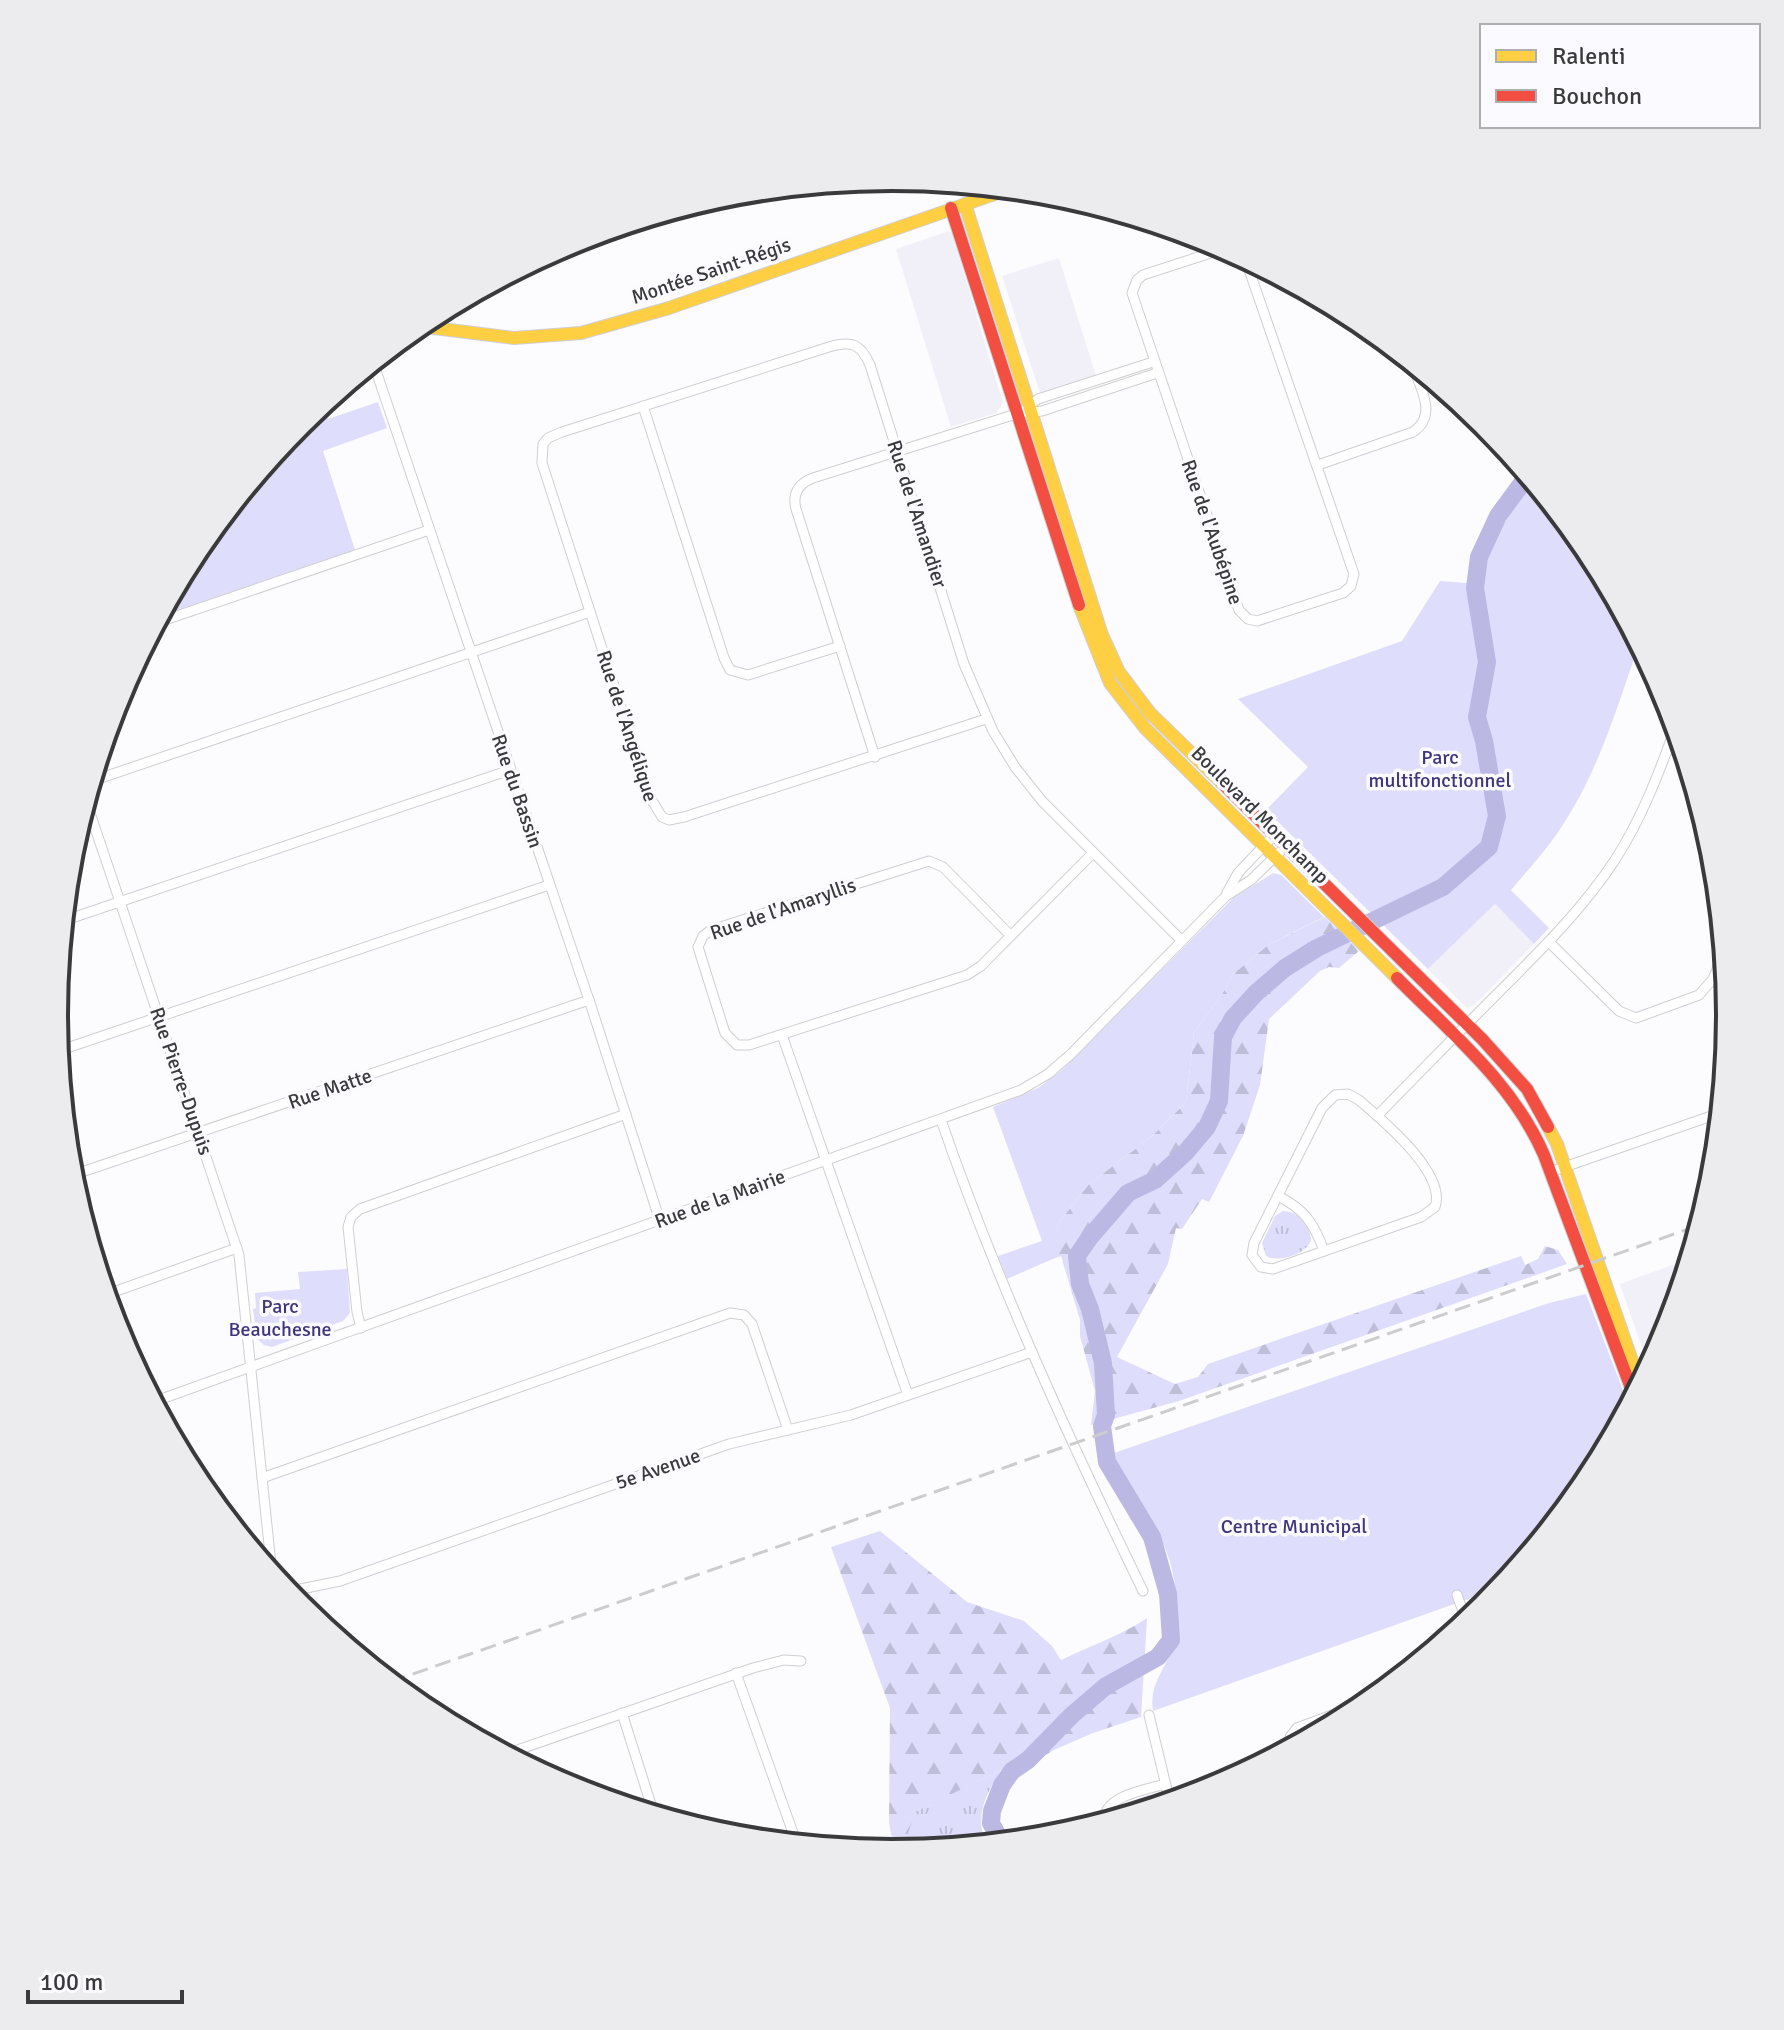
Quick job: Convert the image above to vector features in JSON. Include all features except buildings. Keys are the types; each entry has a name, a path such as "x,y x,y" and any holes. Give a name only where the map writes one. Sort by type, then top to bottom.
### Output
{"street":[{"name":"Montée Saint-Régis","path":"437,328 514,338 581,333 660,311 986,197"},
{"name":"Boulevard Monchamp","path":"965,204 1100,628 1119,672 1150,713 1467,1024 1527,1089 1543,1114 1565,1167 1635,1370"},
{"name":"Boulevard Monchamp","path":"951,208 1091,641 1110,683 1145,728 1455,1036 1517,1103 1550,1172 1629,1383"},
{"name":"Rue de l'Aubépine","path":"1207,254 1143,275 1132,289 1132,299 1239,610 1252,621 1267,620 1336,596 1348,589 1353,581 1351,561 1250,274"},
{"name":"Rue de l'Amandier","path":"543,444 553,435 643,406 836,345 856,344 870,365 964,664 986,719 1033,791 1182,941"},
{"path":"1030,409 1038,399 1153,362"},
{"name":"Rue du Bassin","path":"376,372 589,1000 660,1221"},
{"path":"875,757 796,509 795,495 801,484 1030,409 1157,373"},
{"path":"1318,465 1413,432 1422,425 1427,410 1417,380"},
{"path":"643,406 730,670 748,675 840,646"},
{"name":"Rue de l'Angélique","path":"543,444 542,463 650,797 662,817 669,820 684,817 986,719"},
{"path":"170,618 429,530"},
{"path":"104,777 590,612"},
{"path":"1377,1116 1579,909 1617,857 1646,804 1670,744"},
{"path":"1668,748 1672,749"},
{"path":"74,917 510,770"},
{"name":"Rue Pierre-Dupuis","path":"92,819 237,1248 270,1556"},
{"name":"Rue de la Mairie","path":"1226,896 1238,873 1274,835"},
{"name":"Rue de la Mairie","path":"163,1398 1010,1095 1048,1074 1226,896 1251,880 1286,846"},
{"name":"Rue de l'Amaryllis","path":"1011,936 943,867 929,861 706,932 699,943 699,952 728,1038 743,1046 958,979 981,966 1011,936 1093,853"},
{"path":"69,1047 549,885"},
{"path":"1549,942 1619,1011 1636,1018 1699,995 1715,975"},
{"name":"Rue Matte","path":"83,1172 589,1000"},
{"path":"782,1035 908,1395"},
{"path":"1339,1094 1353,1096 1377,1116 1424,1167 1436,1190 1437,1203 1432,1210 1421,1217 1273,1269 1257,1264 1252,1250 1322,1108 1330,1098 1339,1094"},
{"path":"361,1328 348,1227 351,1217 360,1209 626,1114"},
{"path":"1550,1172 1710,1117"},
{"path":"941,1120 981,1233 1074,1450 1143,1591"},
{"path":"1278,1196 1310,1218 1324,1251"},
{"path":"116,1291 237,1248"},
{"path":"262,1478 275,1476 730,1313 744,1315 752,1324 788,1430"},
{"name":"5e Avenue","path":"301,1589 340,1581 729,1444 851,1415 1032,1352"},
{"path":"1457,1595 1462,1610"},
{"path":"519,1749 736,1673 773,1662 801,1661"},
{"path":"736,1673 793,1833"},
{"path":"622,1713 650,1802"},
{"path":"1149,1715 1167,1791"},
{"path":"1291,1736 1297,1728 1318,1720"},
{"path":"1106,1811 1111,1803 1165,1784"}],"shaded area":[{"path":"949,231 1003,403 996,413 951,427 896,249"},
{"path":"1059,258 1096,376 1040,393 1002,276"},
{"path":"1495,904 1534,944 1474,1005 1467,1008 1428,969"},
{"path":"1677,1263 1643,1352 1620,1284"}],"green space":[{"path":"378,402 387,428 323,451 355,550 174,611 238,513 309,432 327,416 328,419"},
{"name":"Parc multifonctionnel","path":"1526,489 1577,557 1606,603 1634,658 1605,741 1584,788 1553,840 1511,890 1549,928 1534,944 1495,904 1428,969 1266,810 1308,767 1238,699 1402,641 1440,581 1480,584 1488,548"},
{"path":"1273,873 1281,875 1324,917 1268,945 1233,974 1194,1033 1186,1102 1151,1137 1089,1184 1059,1222 1044,1249 1048,1261 1007,1279 998,1256 1042,1241 993,1107 1038,1088 1062,1070 1233,898"},
{"path":"1325,917 1359,951 1339,968 1329,967 1320,971 1269,1019 1260,1085 1243,1136 1209,1202 1202,1199 1182,1229 1176,1228 1168,1264 1117,1357 1175,1384 1198,1377 1208,1364 1521,1256 1525,1265 1538,1259 1545,1246 1558,1250 1567,1264 1179,1401 1091,1425 1095,1391 1080,1336 1080,1320 1061,1256 1048,1261 1043,1249 1059,1222 1089,1184 1151,1137 1186,1102 1194,1033 1233,974 1268,945"},
{"path":"1283,1211 1303,1220 1311,1241 1297,1254 1271,1258 1266,1256 1262,1243 1275,1216"},
{"name":"Parc Beauchesne","path":"347,1269 350,1313 343,1321 272,1347 257,1339 253,1309 256,1308 255,1293 300,1289 298,1272"},
{"name":"Centre Municipal","path":"1586,1294 1624,1393 1606,1427 1546,1517 1477,1596 1153,1711 1154,1690 1175,1636 1175,1584 1164,1546 1111,1454 1549,1303"},
{"path":"880,1531 967,1602 1024,1621 1052,1646 1061,1660 1116,1636 1147,1618 1141,1717 1093,1733 1036,1761 1001,1770 915,1812 906,1838 892,1839 889,1823 890,1708 831,1547"},
{"path":"1001,1770 983,1806 983,1834 906,1838 914,1812"},
{"path":"1149,1795 1153,1796 1113,1809"}],"waterway":[{"path":"996,1832 991,1823 992,1811 1002,1785 1012,1771 1028,1760 1106,1686 1158,1657 1171,1640 1168,1594 1152,1537 1107,1462 1102,1426 1106,1415 1103,1363 1090,1309 1080,1284 1077,1256 1128,1193 1155,1180 1186,1152 1207,1127 1219,1101 1223,1037 1233,1018 1256,993 1285,968 1317,948 1443,887 1489,847 1497,816 1477,717 1487,662 1475,588 1479,557 1498,516 1522,484"}],"railway":[{"path":"402,1678 1688,1229"}],"traffic: slow":[{"path":"437,328 514,338 581,333 669,308 987,197"},
{"path":"965,204 1102,635 1119,672 1150,713 1221,782"},
{"path":"1079,605 1110,683 1145,728 1397,978"},
{"path":"1548,1127 1557,1144 1635,1370"}],"traffic: jam":[{"path":"951,208 1079,605"},
{"path":"1221,782 1482,1039 1527,1089 1548,1127"},
{"path":"1397,978 1479,1060 1516,1105 1531,1129 1544,1155 1629,1383"}]}
